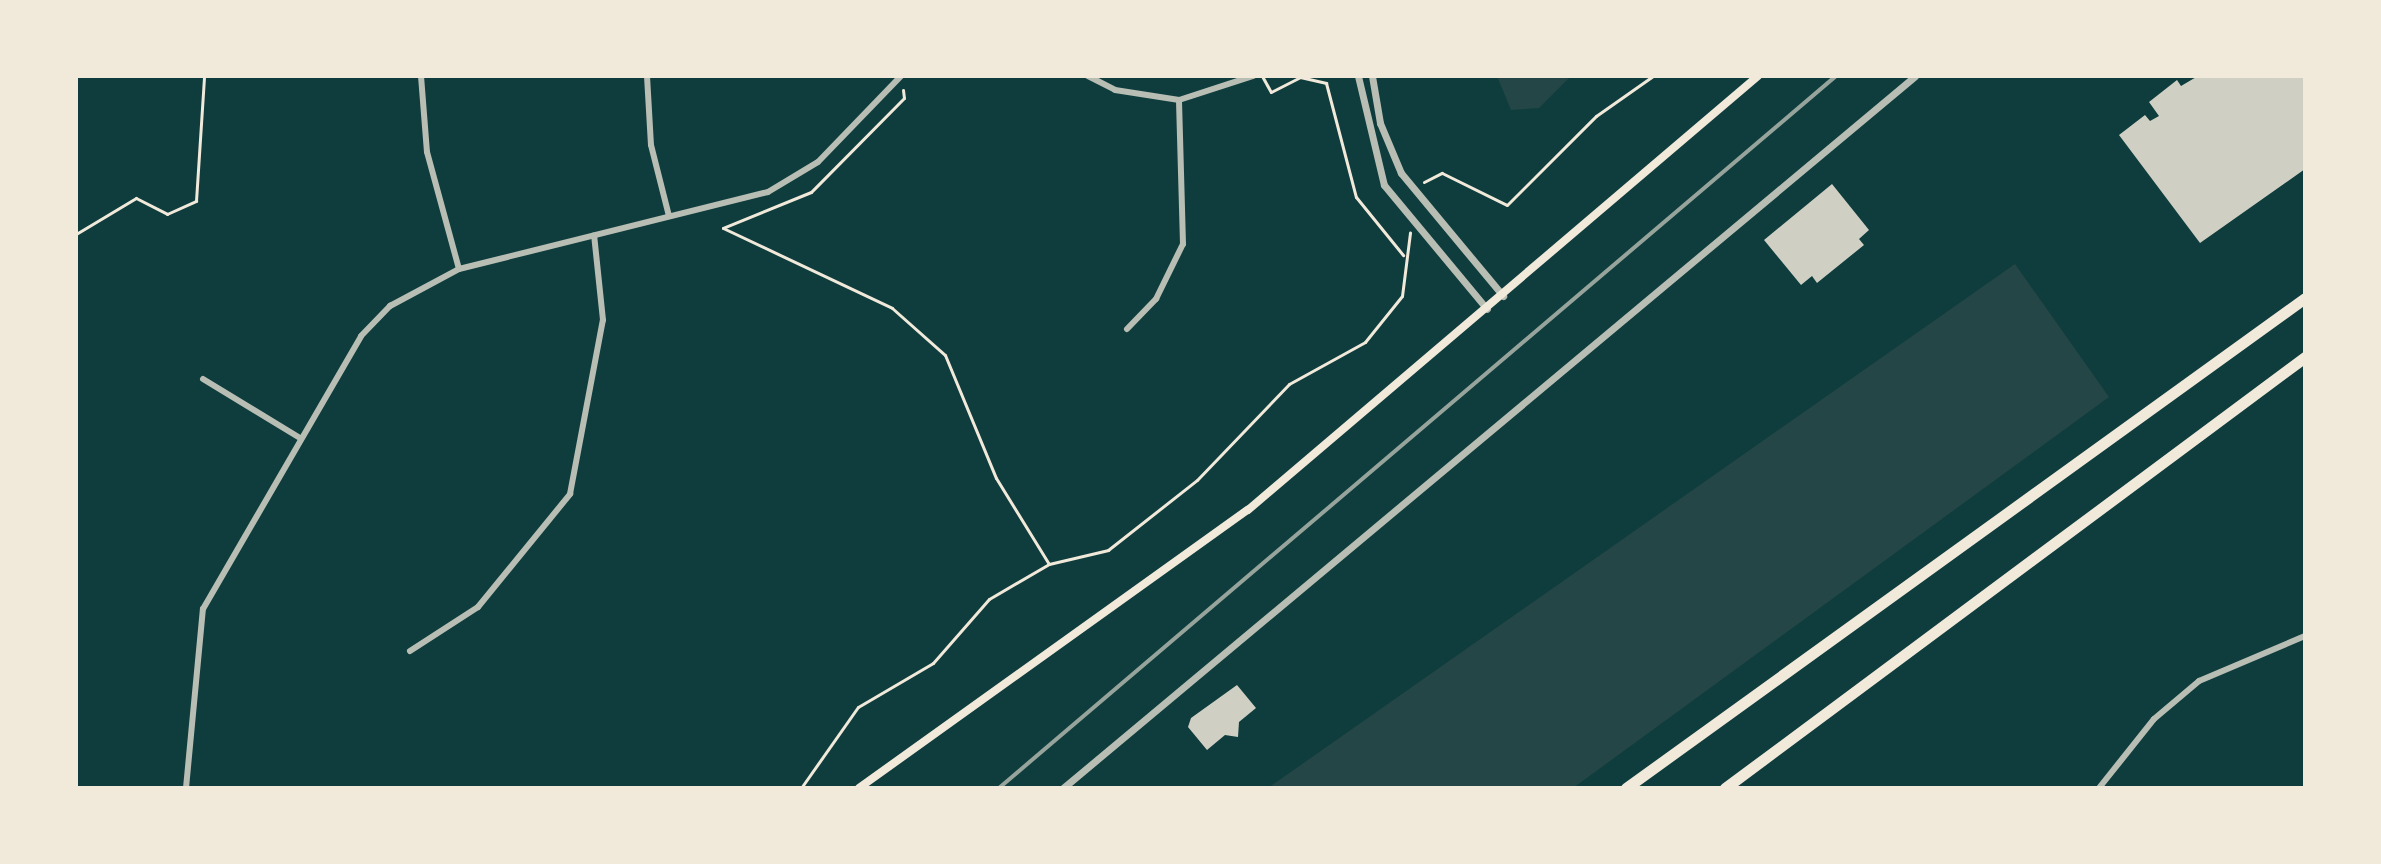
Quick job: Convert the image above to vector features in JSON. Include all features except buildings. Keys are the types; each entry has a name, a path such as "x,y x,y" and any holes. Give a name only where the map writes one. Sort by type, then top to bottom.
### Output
{"highway":[{"path":"1626,788 2305,298"},
{"path":"1725,788 2305,357"}],"main road":[{"path":"859,788 1248,510 1758,76"}],"street":[{"path":"421,76 427,152 459,269"},
{"path":"647,76 651,145 669,216"},
{"path":"186,788 203,609 361,336 410,292 459,269 669,216 796,178 901,76"},
{"path":"1088,76 1115,90 1179,100 1253,76"},
{"path":"1358,76 1384,185 1487,309"},
{"path":"1372,76 1380,123 1401,173 1503,296"},
{"path":"1063,788 1915,76"},
{"path":"1127,329 1156,299 1183,244 1179,100"},
{"path":"410,651 478,607 570,494 603,320 594,235"},
{"path":"203,379 300,438"},
{"path":"2099,788 2154,719 2199,681 2305,636"}],"path":[{"path":"76,234 136,198 167,214 196,201 204,76"},
{"path":"1262,76 1271,92 1300,77 1326,83 1356,197 1403,255"},
{"path":"1421,184 1442,173 1507,205 1596,116 1653,76"},
{"path":"903,91 904,98 811,192 723,228 892,308 934,344 957,375 996,478 1049,564"},
{"path":"801,788 858,707 933,663 989,599 1049,564 1108,550 1197,480 1289,384 1365,342 1402,296 1403,255 1410,239"}],"shaded area":[{"path":"1497,76 1571,76 1539,108 1511,110"},
{"path":"2015,264 2109,397 1573,788 1268,788"}],"railway":[{"path":"999,788 1836,76"}]}
